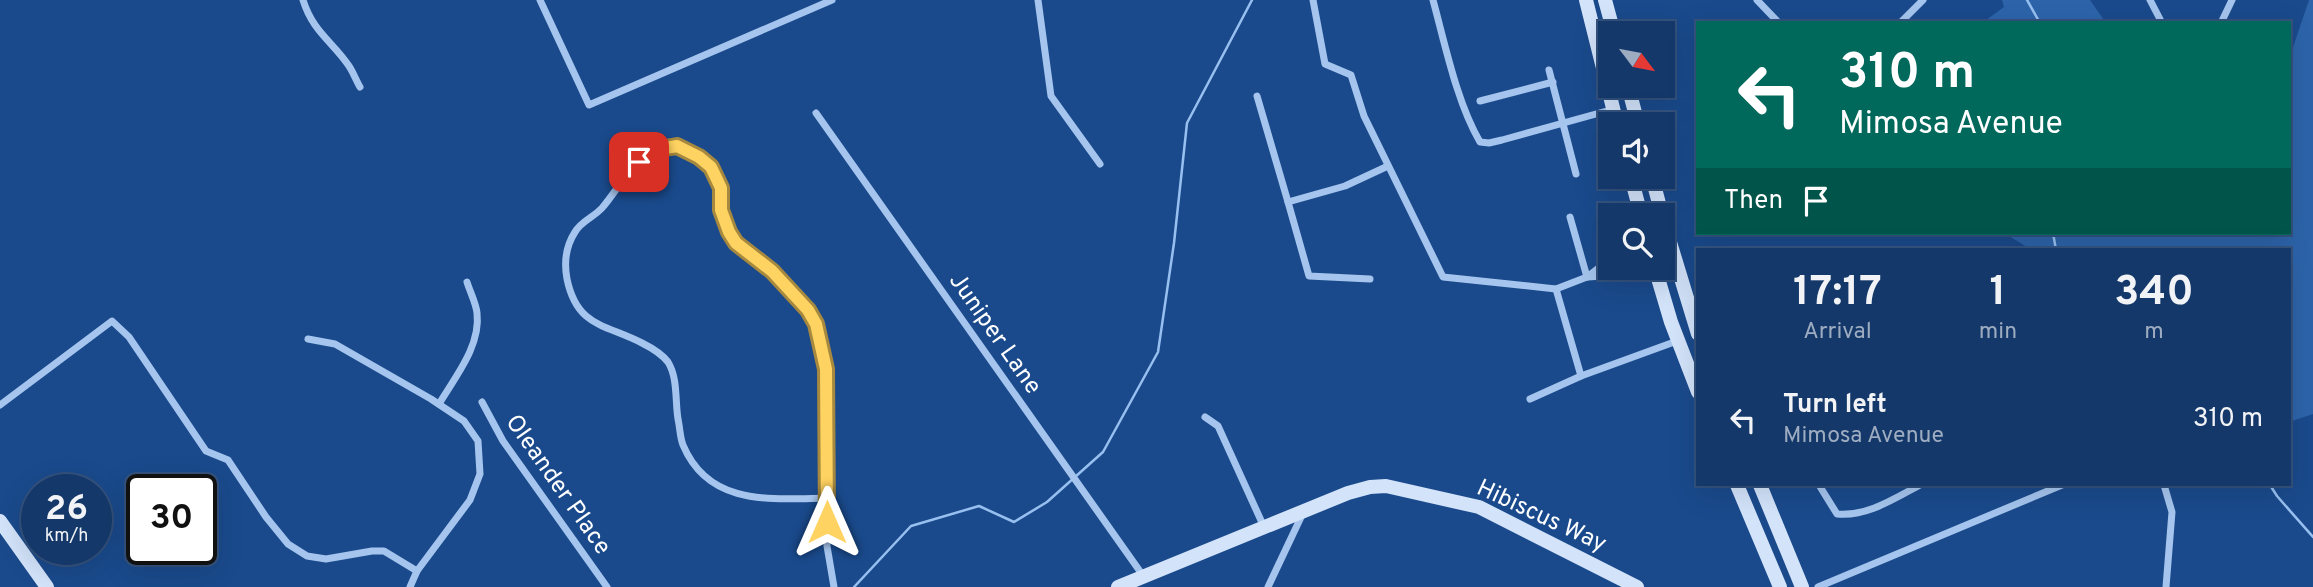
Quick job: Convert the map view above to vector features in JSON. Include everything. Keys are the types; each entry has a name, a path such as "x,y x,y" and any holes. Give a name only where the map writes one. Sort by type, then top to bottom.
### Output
{"main road":[{"path":"1586,0 1615,112"},
{"path":"1605,0 1611,21"},
{"path":"1675,259 1696,327"},
{"path":"1659,280 1677,341 1696,387"},
{"name":"Hibiscus Way","path":"1118,587 1348,494 1370,487 1386,486 1479,507 1637,587"},
{"path":"1737,486 1780,587"},
{"path":"1760,486 1802,587"},
{"path":"0,521 47,587"}],"street":[{"path":"303,0 317,30 349,65 360,86"},
{"path":"540,0 589,105 832,0"},
{"path":"1038,0 1051,96 1100,164"},
{"path":"1313,0 1325,64 1351,75 1364,116 1443,277 1556,289 1587,277 1598,269"},
{"path":"1433,0 1448,57 1472,127 1480,142 1502,140 1614,109"},
{"path":"1757,0 1777,21"},
{"path":"1902,21 1923,0"},
{"path":"2150,0 2161,21"},
{"path":"2222,21 2232,0"},
{"path":"1549,70 1576,174"},
{"path":"1480,101 1553,82"},
{"path":"1257,96 1309,276 1370,279"},
{"name":"Juniper Lane","path":"816,113 1144,577"},
{"path":"827,498 750,498 721,488 700,472 683,444 675,384 667,361 657,351 622,332 592,322 570,296 565,269 566,253 573,234 580,225 599,211 639,162 654,150 677,146 699,157 711,167 721,188 721,210 736,243 772,271 808,310 816,324 826,369 827,498 827,546 834,587"},
{"path":"1288,202 1345,186 1388,166"},
{"path":"1570,217 1587,277"},
{"path":"1587,277 1598,276"},
{"path":"439,404 471,350 476,336 477,311 467,282"},
{"path":"1556,289 1581,376"},
{"path":"0,405 112,321 129,337 206,451 228,460 266,517 288,544 307,556 326,559 384,551 417,571"},
{"path":"308,339 335,344 439,404 464,421 478,441 480,474 470,500 417,571 410,587"},
{"path":"1530,399 1581,376 1677,341"},
{"name":"Oleander Place","path":"482,402 503,441 607,587"},
{"path":"1205,417 1219,426 1264,528"},
{"path":"1820,486 1837,514 1851,516 1918,486"},
{"path":"1818,587 2059,486"},
{"path":"2164,486 2172,512 2166,587"},
{"path":"1268,587 1303,512"}],"shaded area":[{"path":"2002,0 2090,0 2105,21 1985,21 2004,7"},
{"path":"2309,0 2313,0 2313,414 2291,421 2291,248 2029,248 2007,235 2291,235 2291,53"}],"waterway":[{"path":"854,587 911,526 979,506 1014,522 1047,502 1103,452 1158,352 1174,243 1187,123 1252,0"},
{"path":"2027,0 2039,21"},
{"path":"2053,235 2056,248"},
{"path":"2271,486 2313,537"}],"route":[{"path":"639,162 649,152 677,146 699,157 711,167 721,188 721,210 736,243 772,271 808,310 816,324 826,369 827,522"}]}
